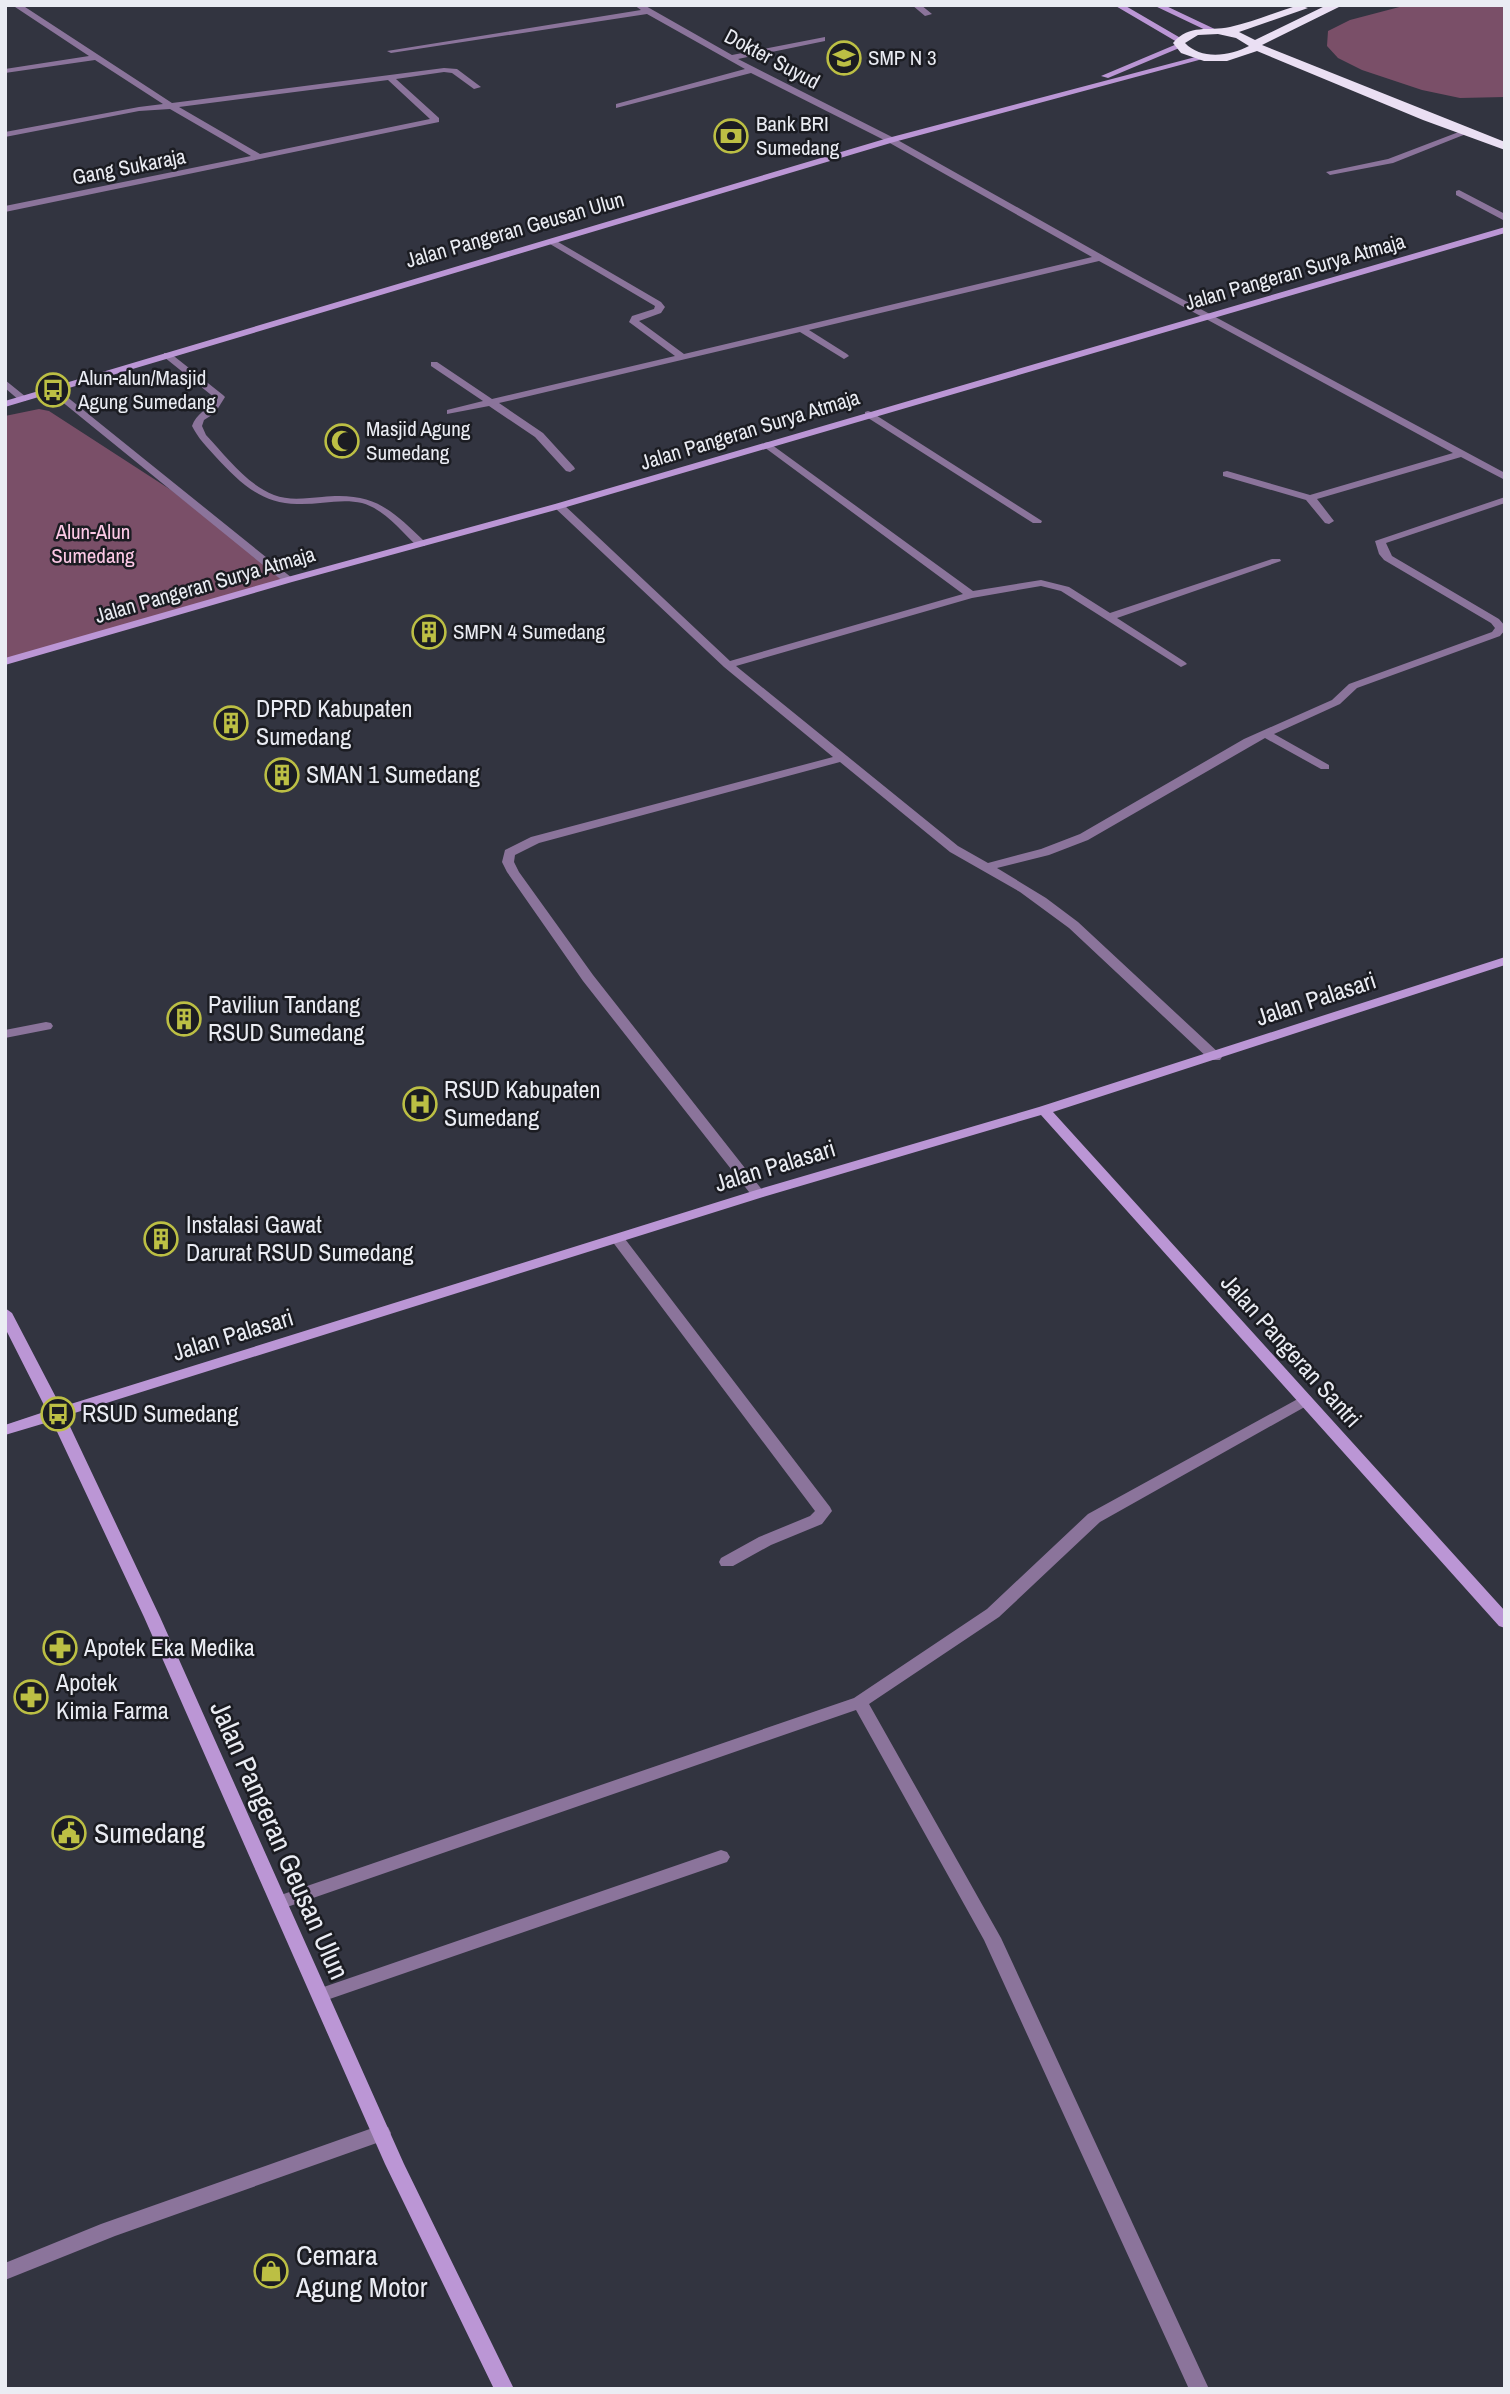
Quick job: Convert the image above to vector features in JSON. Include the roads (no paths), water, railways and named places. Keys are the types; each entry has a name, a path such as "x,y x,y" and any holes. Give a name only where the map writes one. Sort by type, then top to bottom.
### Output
{"highway":[{"path":"1262,65 1235,57 1206,57 1189,53 1180,43 1193,34 1220,32 1311,5"},
{"path":"1235,57 1337,5"},
{"path":"1220,32 1247,38 1255,46 1505,146"},
{"path":"1275,69 1388,108 1427,117"}],"street":[{"path":"16,5 171,106 259,157"},
{"name":"Dokter Suyud","path":"638,5 752,70 891,140 1099,258 1505,477"},
{"path":"916,5 928,14"},
{"path":"1118,5 1180,43"},
{"path":"1157,5 1220,32"},
{"path":"391,51 649,11"},
{"path":"731,58 822,39"},
{"path":"1038,102 1180,43"},
{"path":"5,71 98,57"},
{"path":"1038,102 1206,57"},
{"path":"5,135 139,109 388,76 450,70 477,87"},
{"path":"619,106 752,70"},
{"name":"Gang Sukaraja","path":"5,209 436,120 388,76"},
{"name":"Jalan Pangeran Geusan Ulun","path":"5,404 891,140 1038,102"},
{"path":"1331,172 1390,161 1467,132"},
{"path":"1459,193 1505,218"},
{"name":"Jalan Pangeran Surya Atmaja","path":"5,662 288,580 559,506 1505,230"},
{"path":"553,242 658,304 660,307 657,311 635,318 634,321 681,356"},
{"path":"450,412 1099,258"},
{"path":"802,329 844,356"},
{"path":"167,355 220,397 212,411 198,419 197,426 202,436 261,492 290,501 346,499 368,502 381,508 421,544"},
{"path":"434,364 489,403 517,418 539,435 570,469"},
{"path":"5,383 23,399"},
{"path":"53,390 288,580"},
{"path":"869,415 1037,521"},
{"path":"768,445 971,595"},
{"path":"1227,474 1310,498 1461,454"},
{"path":"1310,498 1329,522"},
{"path":"987,867 1045,852 1084,837 1233,749 1336,702 1358,684 1500,631 1500,625 1495,621 1388,558 1380,541 1505,500"},
{"path":"559,506 728,664 954,849 987,867 1088,936 1170,1018 1215,1057"},
{"path":"1109,617 1276,561"},
{"path":"728,664 971,595 1023,584 1049,583 1065,589 1181,664"},
{"path":"1265,733 1325,767"},
{"path":"758,1194 588,978 513,872 508,862 509,853 518,846 535,840 842,758"},
{"name":"Jalan Palasari","path":"5,1430 758,1194 1215,1057 1505,961"},
{"path":"5,1034 46,1026"},
{"name":"Jalan Pangeran Santri","path":"1044,1110 1505,1622"},
{"path":"617,1238 824,1511 816,1520 765,1541 727,1562"},
{"name":"Jalan Pangeran Geusan Ulun","path":"5,1313 58,1414 281,1902 381,2133 504,2389"},
{"path":"281,1902 860,1702 993,1613 1094,1518 1305,1399"},
{"path":"860,1702 992,1938 1199,2389"},
{"path":"321,1995 721,1857"},
{"path":"5,2272 108,2230 381,2133"}],"place":[{"name":"SMP N 3","path":"844,58"},
{"name":"Bank BRI Sumedang","path":"731,136"},
{"name":"Alun-alun/Masjid Agung Sumedang","path":"53,390"},
{"name":"Masjid Agung Sumedang","path":"342,441"},
{"name":"SMPN 4 Sumedang","path":"429,632"},
{"name":"DPRD Kabupaten Sumedang","path":"231,723"},
{"name":"SMAN 1 Sumedang","path":"282,775"},
{"name":"Paviliun Tandang RSUD Sumedang","path":"184,1019"},
{"name":"RSUD Kabupaten Sumedang","path":"420,1104"},
{"name":"Instalasi Gawat Darurat RSUD Sumedang","path":"161,1239"},
{"name":"RSUD Sumedang","path":"58,1414"},
{"name":"Apotek Eka Medika","path":"60,1648"},
{"name":"Apotek Kimia Farma","path":"31,1697"},
{"name":"Sumedang","path":"69,1833"},
{"name":"Cemara Agung Motor","path":"271,2271"}],"park label":[{"name":"Alun-Alun Sumedang","path":"93,544"}]}
